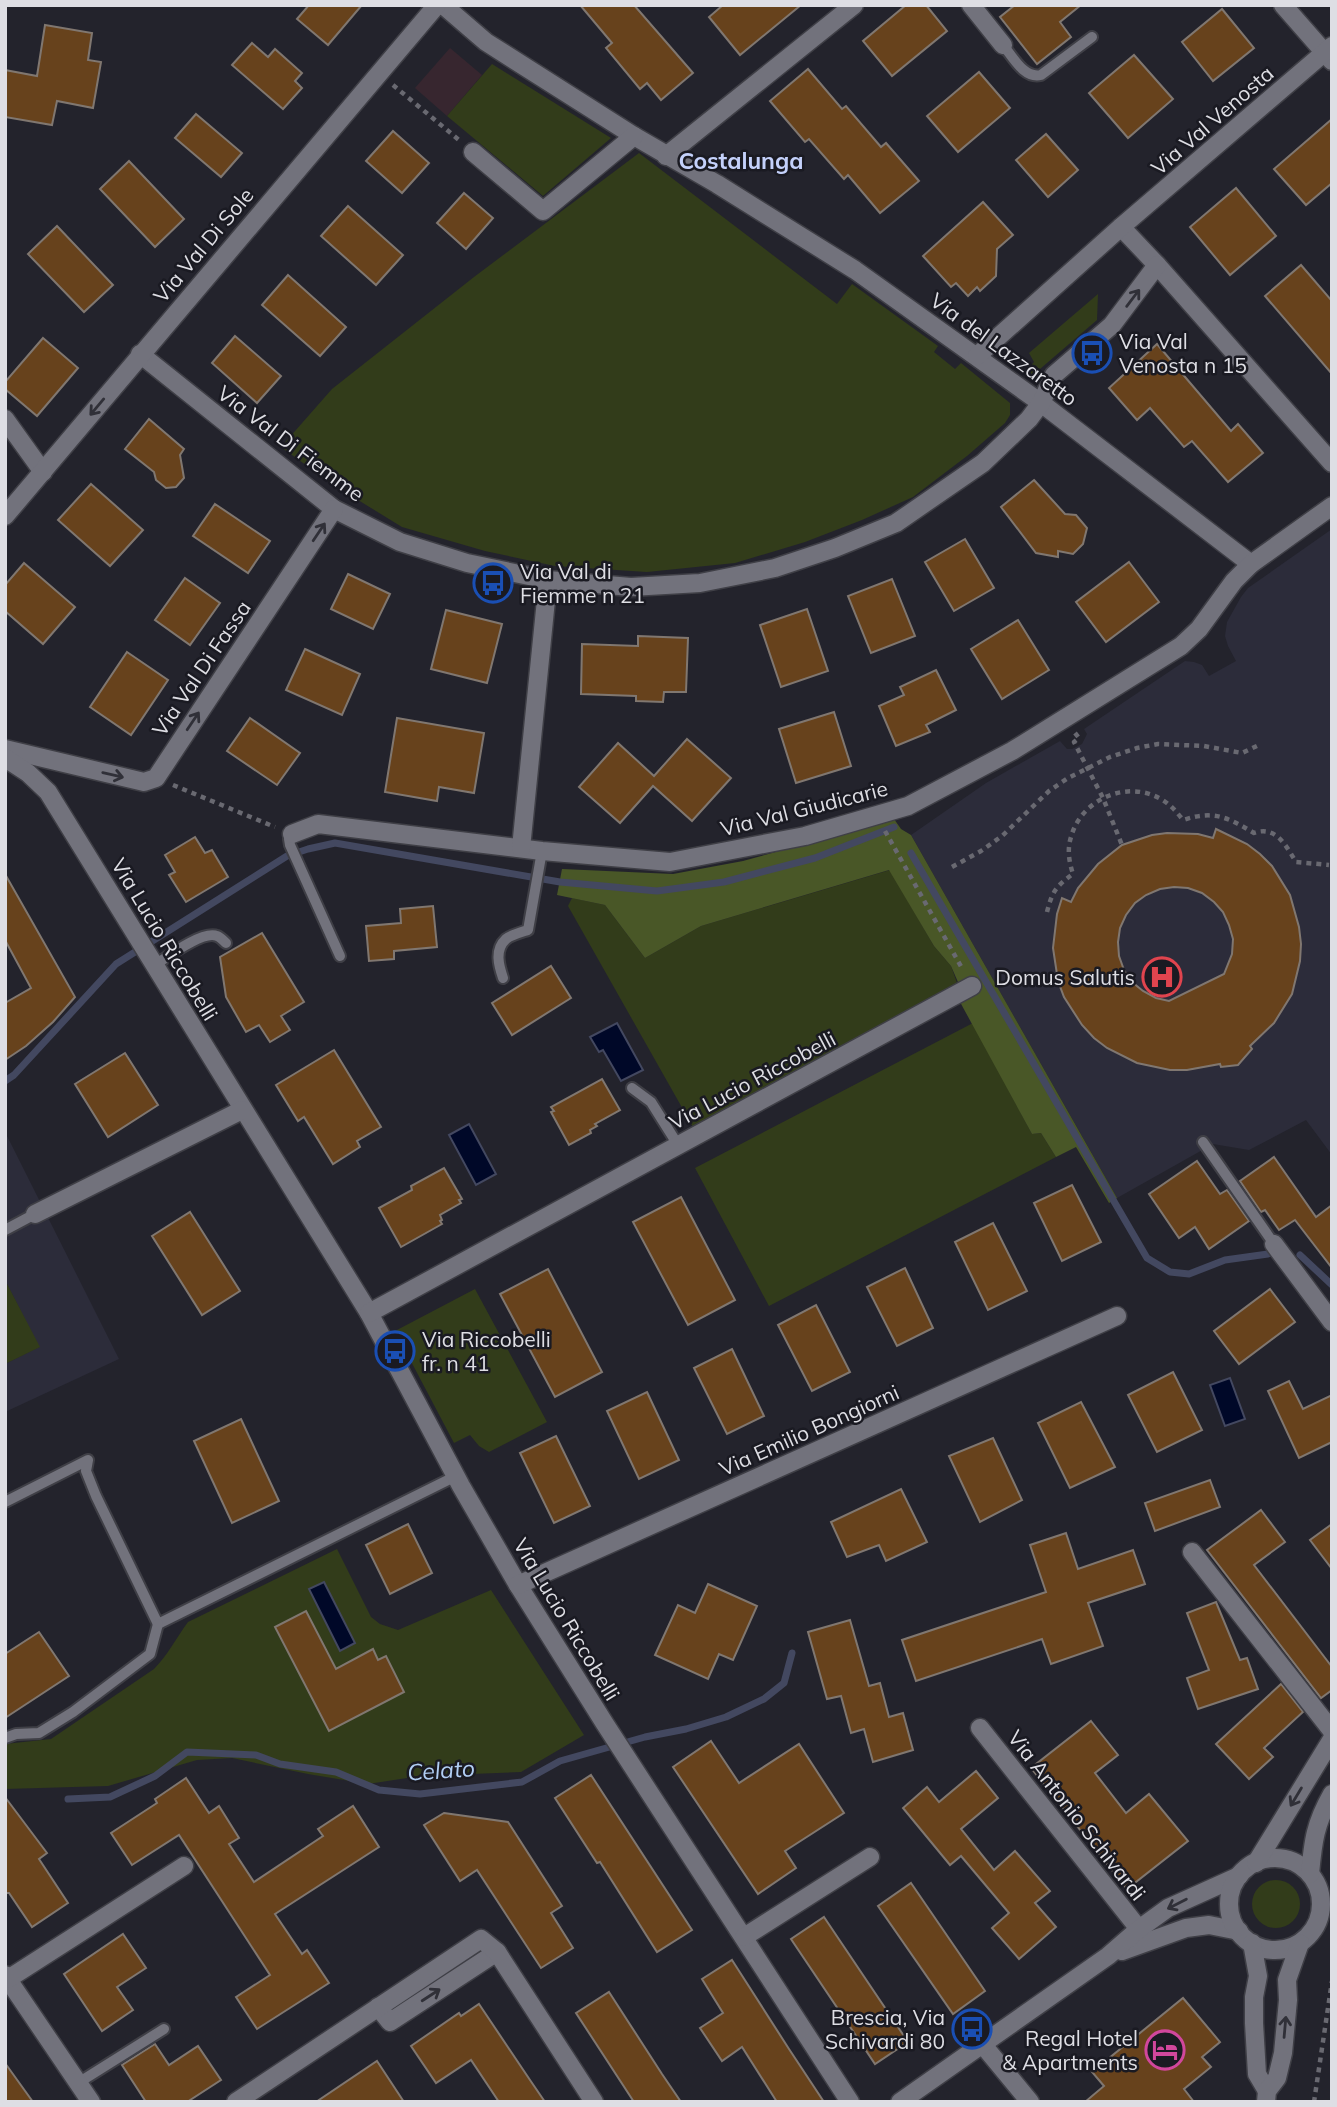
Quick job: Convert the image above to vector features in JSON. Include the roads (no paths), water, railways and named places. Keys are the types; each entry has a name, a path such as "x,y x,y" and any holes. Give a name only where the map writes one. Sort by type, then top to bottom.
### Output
{"street":[{"name":"Via Val Di Sole","path":"5,516 437,5"},
{"name":"Via del Lazzaretto","path":"443,5 486,43 855,270 1041,403 1251,565"},
{"path":"666,156 854,5"},
{"path":"971,5 1003,45"},
{"path":"1283,5 1329,53"},
{"name":"Via Val Venosta","path":"977,356 1121,228 1329,53"},
{"path":"473,152 543,211 634,136"},
{"path":"1121,228 1332,463"},
{"path":"1041,403 1054,375 1112,325 1157,265"},
{"name":"Via Val Di Fiemme","path":"140,354 334,509 400,542 467,563 548,580 631,587 700,583 775,568 835,548 896,523 983,463 1029,419 1041,403"},
{"path":"5,419 43,472"},
{"path":"1251,565 1332,506"},
{"name":"Via Val Di Fassa","path":"5,749 145,782 156,778 334,509"},
{"name":"Via Val Giudicarie","path":"291,839 318,824 521,848 541,858 670,862 806,836 908,806 1012,751 1181,646 1199,629 1234,581 1251,565"},
{"path":"521,848 548,580"},
{"name":"Via Lucio Riccobelli","path":"5,758 28,773 48,792 369,1313 456,1476 604,1724 850,2102"},
{"path":"48,792 52,773 70,765"},
{"name":"Via Lucio Riccobelli","path":"369,1313 972,986"},
{"path":"35,1214 242,1110"},
{"path":"1274,1244 1332,1322"},
{"name":"Via Emilio Bongiorni","path":"519,1585 1117,1316"},
{"path":"1192,1552 1332,1731"},
{"name":"Via Antonio Schivardi","path":"980,1728 1139,1929"},
{"path":"1267,2096 1257,2074 1254,1997 1258,1976 1245,1937 1234,1923 1230,1904 1234,1884 1239,1876 1255,1863 1332,1739"},
{"path":"1310,1874 1315,1831 1332,1794"},
{"path":"744,1937 870,1857"},
{"path":"1245,1937 1261,1947 1281,1949 1300,1943 1309,1936 1320,1916 1320,1894 1310,1874 1285,1859 1275,1858 1255,1863"},
{"path":"91,2102 6,1977 184,1866"},
{"name":"Via Antonio Schivardi","path":"900,2102 1108,1956 1167,1908 1239,1876"},
{"name":"Via Antonio Schivardi","path":"1108,1956 1186,1928 1209,1925 1245,1937"},
{"path":"236,2102 481,1939 497,1952 594,2102"},
{"path":"1267,2096 1277,2078 1283,2053 1287,1980 1300,1943"},
{"path":"983,2045 1030,2102"}],"lane":[{"path":"1003,45 1027,73 1035,77 1092,37"},
{"path":"291,839 297,862 340,956"},
{"path":"503,978 497,960 500,949 506,939 528,930 541,858"},
{"path":"147,953 209,934 219,936 226,943"},
{"path":"632,1088 651,1101 678,1145"},
{"path":"1203,1142 1274,1244"},
{"path":"5,1230 35,1214"},
{"path":"5,1502 88,1460 86,1471 96,1496 158,1624 150,1654 84,1704 39,1733 16,1734 5,1738"},
{"path":"158,1624 456,1476"},
{"path":"78,2083 164,2029"}],"water":[{"path":"617,1023 643,1070 621,1081 603,1050 599,1052 590,1037"},
{"path":"469,1124 496,1174 476,1185 449,1135"},
{"path":"1230,1378 1245,1419 1225,1426 1210,1385"},
{"path":"324,1582 355,1643 340,1651 309,1589"}],"waterway":[{"path":"5,1081 14,1075 116,964 287,856 308,849 335,843 560,882 657,891 724,882 815,858 894,827"},
{"path":"911,853 1147,1258 1170,1272 1189,1274 1225,1260 1268,1254"},
{"path":"1300,1255 1332,1285"},
{"name":"Celato","path":"68,1799 110,1797 155,1776 187,1752 256,1755 280,1764 336,1772 379,1790 420,1794 522,1782 560,1761 726,1717 764,1699 784,1683 792,1653"}],"place":[{"name":"Via Val Venosta n 15","path":"1092,353"},
{"name":"Via Val di Fiemme n 21","path":"493,583"},
{"name":"Domus Salutis","path":"1162,977"},
{"name":"Via Riccobelli fr. n 41","path":"395,1351"},
{"name":"Brescia, Via Schivardi 80","path":"972,2029"},
{"name":"Regal Hotel & Apartments","path":"1165,2050"}],"district":[{"name":"Costalunga","path":"741,160"}]}
